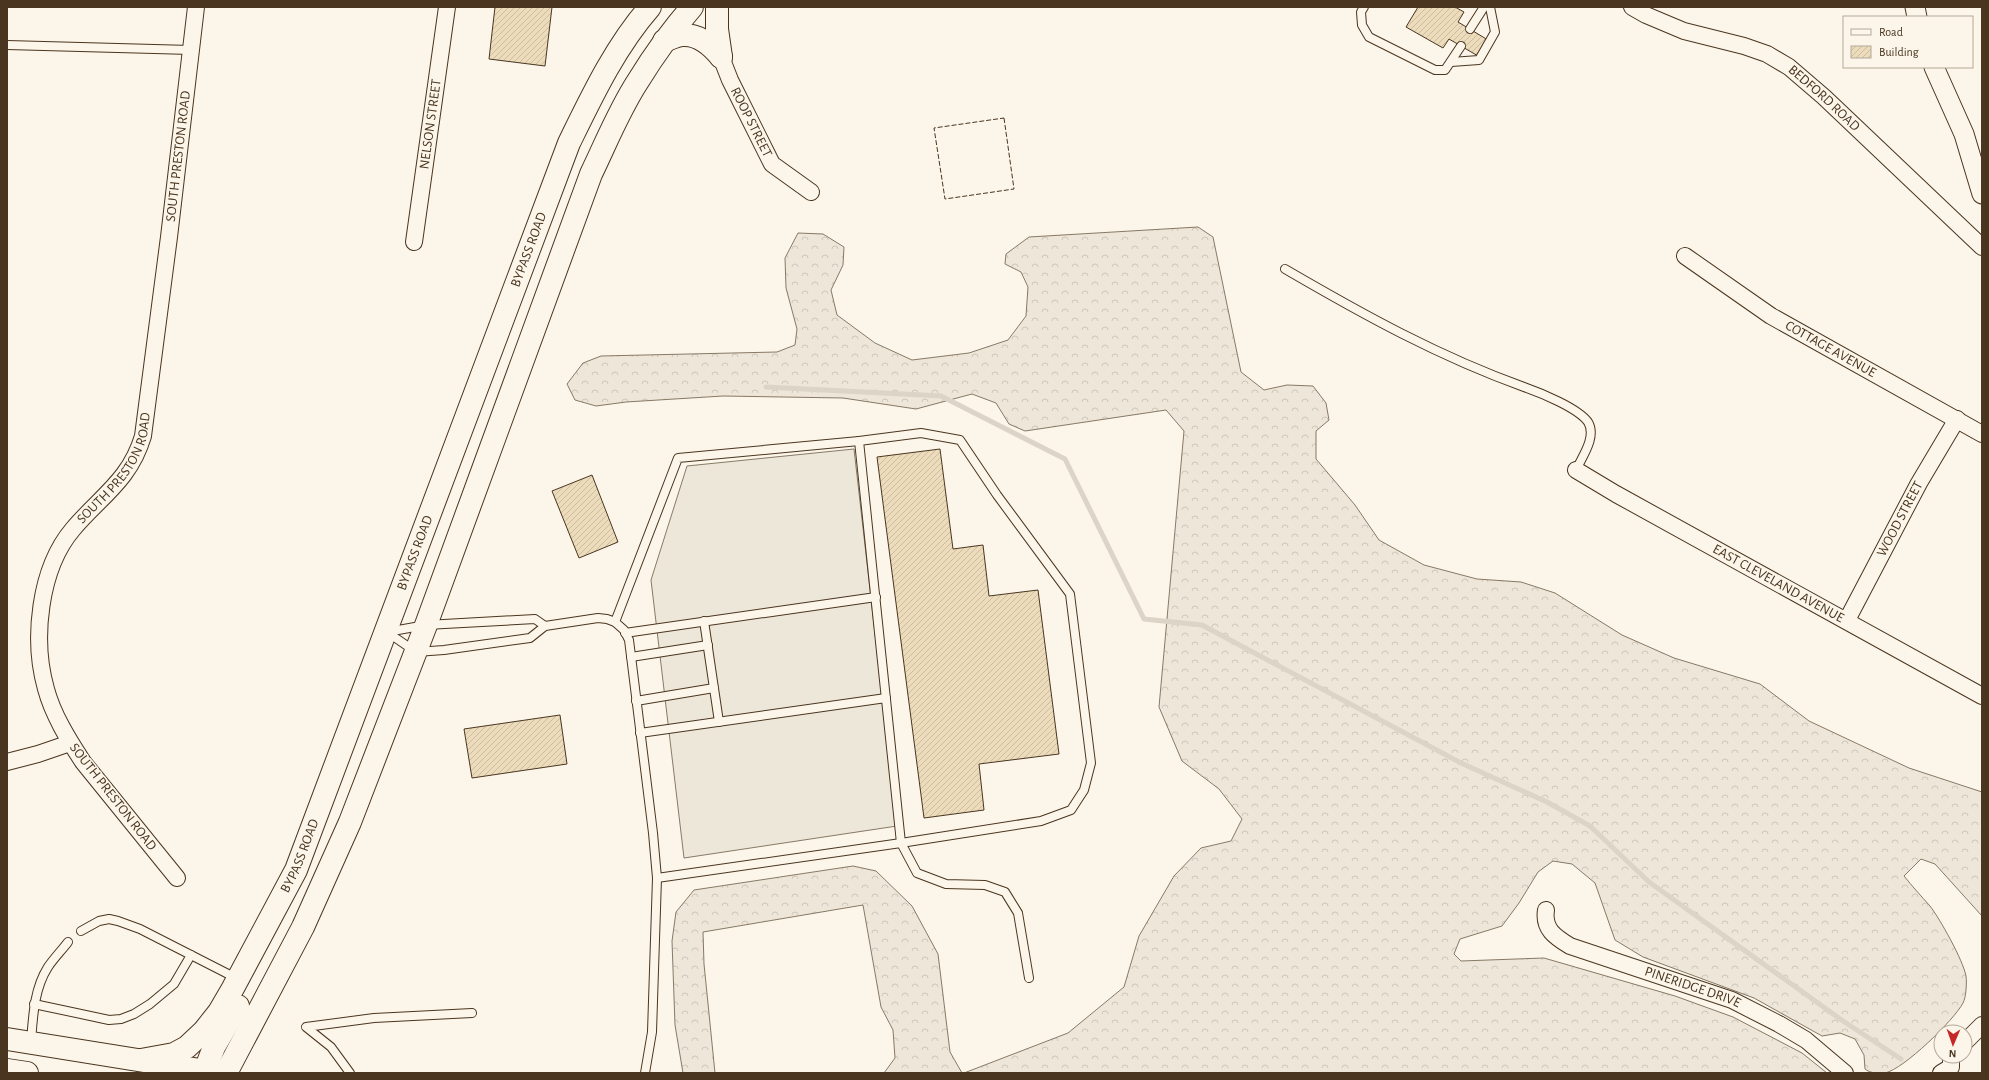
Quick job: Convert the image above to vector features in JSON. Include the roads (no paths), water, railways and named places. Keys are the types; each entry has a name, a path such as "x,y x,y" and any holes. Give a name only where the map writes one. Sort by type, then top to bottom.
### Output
{"main road":[{"name":"BYPASS ROAD","path":"141,1060 174,1054 187,1047 204,1032 238,979 302,856 387,632 534,233 569,143 596,87 624,43 650,7"},
{"path":"213,1072 315,902 350,822 416,652 591,174 616,120 637,82 664,41 692,7"},
{"path":"717,7 717,29 721,57"},
{"path":"664,41 683,35 691,36 707,43 721,57"},
{"path":"213,1072 214,1047 257,972 287,887"},
{"path":"7,1039 213,1072"},
{"path":"7,1070 27,1073"}],"street":[{"name":"SOUTH PRESTON ROAD","path":"177,878 82,762 70,743 59,722 46,689 41,665 40,627 43,598 51,568 62,544 128,470 138,454 143,436 196,7"},
{"name":"NELSON STREET","path":"414,242 447,7"},
{"name":"BEDFORD ROAD","path":"1632,7 1646,15 1684,31 1744,46 1767,54 1789,67 1824,97 1982,247"},
{"name":"ROOP STREET","path":"721,57 730,80 772,164 812,192"},
{"path":"1934,68 1964,134 1982,194"},
{"name":"COTTAGE AVENUE","path":"1684,256 1771,316 1982,434"},
{"name":"WOOD STREET","path":"1847,620 1919,483 1957,419"},
{"name":"EAST CLEVELAND AVENUE","path":"1576,470 1616,494 1847,620 1982,696"},
{"path":"7,762 38,754 70,743"},
{"name":"PINERIDGE DRIVE","path":"1546,910 1546,926 1553,935 1570,946 1732,1000 1779,1024 1806,1040 1845,1073"},
{"path":"1973,1034 1982,1025"}],"lane":[{"path":"1470,29 1484,7"},
{"path":"1451,62 1480,60 1495,32 1490,7"},
{"path":"1363,9 1362,25 1369,37 1435,70 1444,70 1461,46"},
{"path":"7,45 191,50"},
{"path":"1285,268 1366,316 1422,345 1493,376 1560,402 1583,418 1590,428 1591,437 1576,470"},
{"path":"615,622 678,458 859,441 921,433 960,440 1011,514 1070,594 1091,763 1084,790 1071,810 1041,821 901,843 657,878"},
{"path":"859,441 901,843 917,873 946,884 985,884 1005,892 1018,913 1029,978"},
{"path":"625,633 876,597"},
{"path":"387,632 416,652 444,650 530,638 545,626 598,618 615,622 625,633 629,640 657,878 652,1032 644,1073"},
{"path":"387,632 426,625 535,620 545,626"},
{"path":"704,621 719,722"},
{"path":"631,657 708,645"},
{"path":"636,701 714,688"},
{"path":"640,733 886,698"},
{"path":"82,931 99,921 113,920 140,929 238,979"},
{"path":"31,1043 34,1004 38,989 48,967 68,942"},
{"path":"34,1004 109,1020 121,1019 139,1010 174,984 191,955"},
{"path":"350,1073 331,1047 306,1027 374,1018 472,1013"}],"waterway":[{"path":"766,387 941,396 1065,459 1144,619 1202,625 1461,763 1547,802 1590,826 1649,882 1843,1021 1901,1059"}]}
